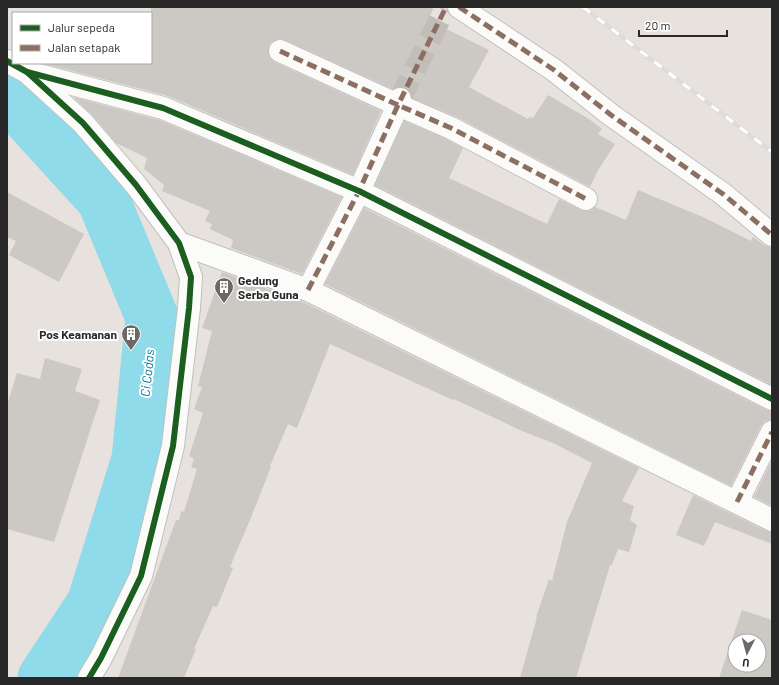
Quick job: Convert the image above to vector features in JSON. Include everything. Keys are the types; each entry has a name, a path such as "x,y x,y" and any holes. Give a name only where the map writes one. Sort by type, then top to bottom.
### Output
{"street":[{"path":"450,8 554,70 611,115 723,194 772,235"},
{"path":"280,51 399,102 586,199"},
{"path":"12,64 27,72 83,123 136,185 179,243 191,277 189,308 173,446 141,576 101,658 89,678"},
{"path":"27,72 163,108 359,191 772,399"},
{"path":"308,290 359,191 399,102"},
{"path":"179,243 308,290 772,520"},
{"path":"737,502 772,432"}],"building":[{"path":"151,7 434,7 428,20 489,50 469,87 528,119 529,117 533,118 548,95 589,119 602,129 598,134 615,144 597,172 590,187 457,117 412,98 410,91 404,87 393,89 285,40 279,39 273,41 269,45 268,52 270,58 274,62 381,111 353,175 168,96 46,64 152,64"},
{"path":"73,97 159,120 342,197 302,274 231,248 233,240 210,229 212,224 205,221 210,211 162,191 164,185 144,169 147,158 116,143 92,115"},
{"path":"404,121 463,148 449,178 547,224 559,199 581,210 592,210 595,207 626,220 638,190 705,218 751,241 753,237 764,245 772,247 772,385 375,185"},
{"path":"7,192 84,234 59,282 9,255 16,241 7,237"},
{"path":"364,208 766,410 772,411 772,420 765,421 761,426 731,486 325,284"},
{"path":"222,272 303,302 639,468 622,501 634,506 630,520 637,525 629,552 618,549 612,565 610,565 576,678 520,678 536,617 549,579 552,581 567,522 592,463 553,443 522,431 330,344 297,428 288,424 230,567 233,568 217,607 213,606 194,649 196,649 184,678 118,678 176,520 179,520 181,511 184,512 197,469 191,467 194,459 189,456 203,413 194,409 202,387 198,386 212,331 202,328"},
{"path":"45,358 82,369 75,391 100,400 54,542 7,529 7,405 17,373 40,379"},
{"path":"772,460 772,506 754,497"},
{"path":"693,495 766,531 772,532 772,544 715,522 704,546 676,535"},
{"path":"742,610 772,620 772,678 719,678 727,654 727,673 767,673 767,633 734,633"}],"waterway":[{"name":"Ci Cadas","path":"7,94 103,199 152,317 138,459 93,604 44,678"}],"tunnel":[{"path":"400,99 445,9"}],"railway":[{"path":"583,7 772,152"}],"marked path":[{"path":"280,51 398,105 446,7"},
{"path":"459,7 554,70 611,115 723,194 772,235"},
{"path":"308,290 359,191 398,105 451,128 586,199"},
{"path":"737,502 772,432"}],"cycle path":[{"path":"7,61 12,64"},
{"path":"12,64 27,72 83,123 136,185 179,243 191,277 189,308 173,446 141,576 101,658 89,678"},
{"path":"27,72 163,108 359,191 772,399"}],"place":[{"name":"Gedung Serba Guna","path":"224,304"},
{"name":"Pos Keamanan","path":"131,351"}]}
